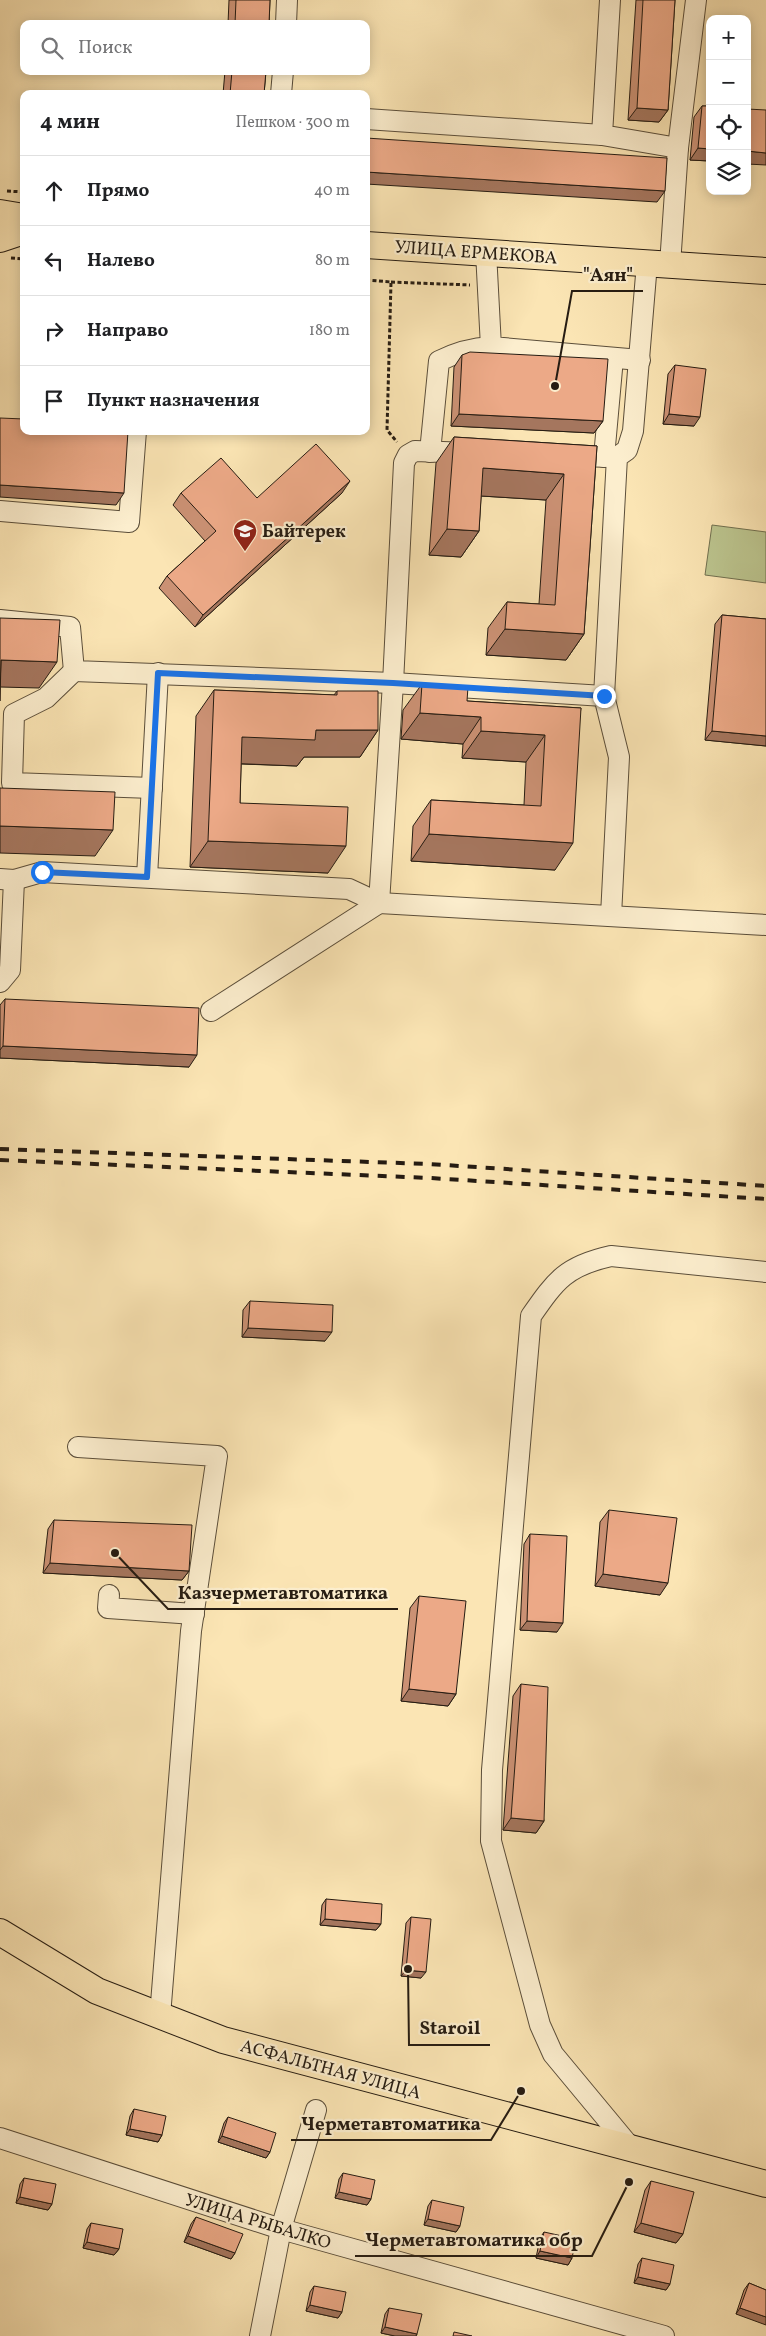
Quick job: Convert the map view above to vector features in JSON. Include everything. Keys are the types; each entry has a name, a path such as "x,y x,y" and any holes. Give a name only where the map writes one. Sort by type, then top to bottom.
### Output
{"main road":[{"path":"0,213 20,218"},
{"path":"0,220 20,219"},
{"path":"0,239 20,232"},
{"name":"УЛИЦА ЕРМЕКОВА","path":"370,244 766,271"},
{"name":"АСФАЛЬТНАЯ УЛИЦА","path":"0,1932 98,1991 223,2040 766,2184"}],"street":[{"path":"286,20 288,0"},
{"path":"602,135 610,0"},
{"path":"546,455 611,457 627,450 633,431 640,360 659,264 678,148 696,0"},
{"path":"281,90 283,75"},
{"path":"370,119 602,135 678,148"},
{"path":"486,252 491,347"},
{"path":"430,452 439,361 454,353 471,348 491,347 640,360"},
{"path":"610,916 619,757 604,696 613,358"},
{"path":"0,511 129,522 136,435"},
{"path":"378,902 393,683 404,463 408,455 415,451 488,453"},
{"path":"0,620 70,627 74,671"},
{"path":"152,788 12,783 14,714 46,698 74,671 393,683 604,696"},
{"path":"147,877 158,673"},
{"path":"0,982 10,970 7,879 42,872 349,889 378,902 766,925"},
{"path":"211,1011 378,902"},
{"path":"631,2148 553,2054 540,2026 491,1841 492,1770 531,1316 555,1282 586,1261 611,1256 766,1272"},
{"path":"78,1448 217,1456 194,1614 160,2016"},
{"path":"109,1595 108,1608 194,1614"},
{"path":"260,2336 281,2229 316,2110"},
{"name":"УЛИЦА РЫБАЛКО","path":"0,2138 281,2229 664,2336"}],"path":[{"path":"0,191 20,192"},
{"path":"370,280 487,286"},
{"path":"391,282 387,430 408,455"}],"green space":[{"path":"712,525 766,532 766,583 705,575"}],"building":[{"path":"236,0 270,0 269,20 235,20"},
{"path":"643,0 675,0 668,110 637,108"},
{"path":"232,75 266,75 264,90 230,90"},
{"path":"702,106 706,106 706,149 698,148"},
{"path":"751,109 766,110 766,153 751,151"},
{"path":"370,138 667,158 665,191 370,172"},
{"path":"470,352 608,359 603,421 459,414 462,355"},
{"path":"675,365 706,369 700,417 669,414"},
{"path":"0,418 20,419 20,435 128,435 124,493 0,485"},
{"path":"454,437 597,446 584,634 505,629 507,602 555,605 564,474 483,468 479,531 447,529"},
{"path":"316,444 350,481 203,615 167,576 216,531 181,493 221,458 257,498"},
{"path":"722,615 766,619 766,736 712,731"},
{"path":"0,618 60,620 57,662 1,660 0,701"},
{"path":"422,684 468,687 467,701 581,708 573,843 429,834 431,800 541,806 545,735 481,731 481,717 420,713"},
{"path":"214,690 337,695 337,691 378,691 378,730 316,730 315,740 242,737 240,803 348,807 346,846 208,841"},
{"path":"0,788 115,792 113,830 0,826"},
{"path":"5,999 199,1008 197,1055 3,1046"},
{"path":"250,1301 333,1305 332,1332 248,1328"},
{"path":"609,1510 677,1518 668,1583 603,1574"},
{"path":"54,1520 192,1525 189,1571 50,1563"},
{"path":"530,1534 567,1536 563,1623 527,1621"},
{"path":"419,1596 466,1601 456,1694 409,1689"},
{"path":"521,1684 548,1687 544,1821 511,1818"},
{"path":"326,1899 382,1904 381,1924 325,1919"},
{"path":"411,1917 431,1919 426,1972 406,1970"},
{"path":"134,2109 166,2116 162,2135 130,2129"},
{"path":"228,2117 276,2133 270,2152 222,2136"},
{"path":"343,2173 375,2180 371,2199 339,2192"},
{"path":"24,2178 56,2184 52,2204 20,2197"},
{"path":"651,2181 694,2192 683,2234 641,2223"},
{"path":"432,2200 464,2207 460,2226 428,2219"},
{"path":"196,2217 243,2234 235,2253 188,2236"},
{"path":"91,2223 123,2229 119,2249 87,2242"},
{"path":"544,2232 576,2239 572,2258 540,2251"},
{"path":"642,2258 674,2265 670,2284 638,2277"},
{"path":"749,2283 766,2290 766,2317 740,2308"},
{"path":"314,2286 346,2292 342,2312 310,2305"},
{"path":"389,2308 422,2314 417,2334 385,2327"},
{"path":"454,2332 472,2336 453,2336"}],"railway":[{"path":"0,1149 429,1164 766,1186"},
{"path":"0,1160 430,1178 766,1199"}],"place":[{"name":"\"Аян\"","path":"555,386"},
{"name":"Байтерек","path":"245,552"},
{"name":"Казчерметавтоматика","path":"115,1553"},
{"name":"Staroil","path":"408,1969"},
{"name":"Черметавтоматика","path":"521,2091"},
{"name":"Черметавтоматика обр","path":"629,2182"}],"route":[{"path":"42,872 147,877 158,673 393,683 604,696"}]}
